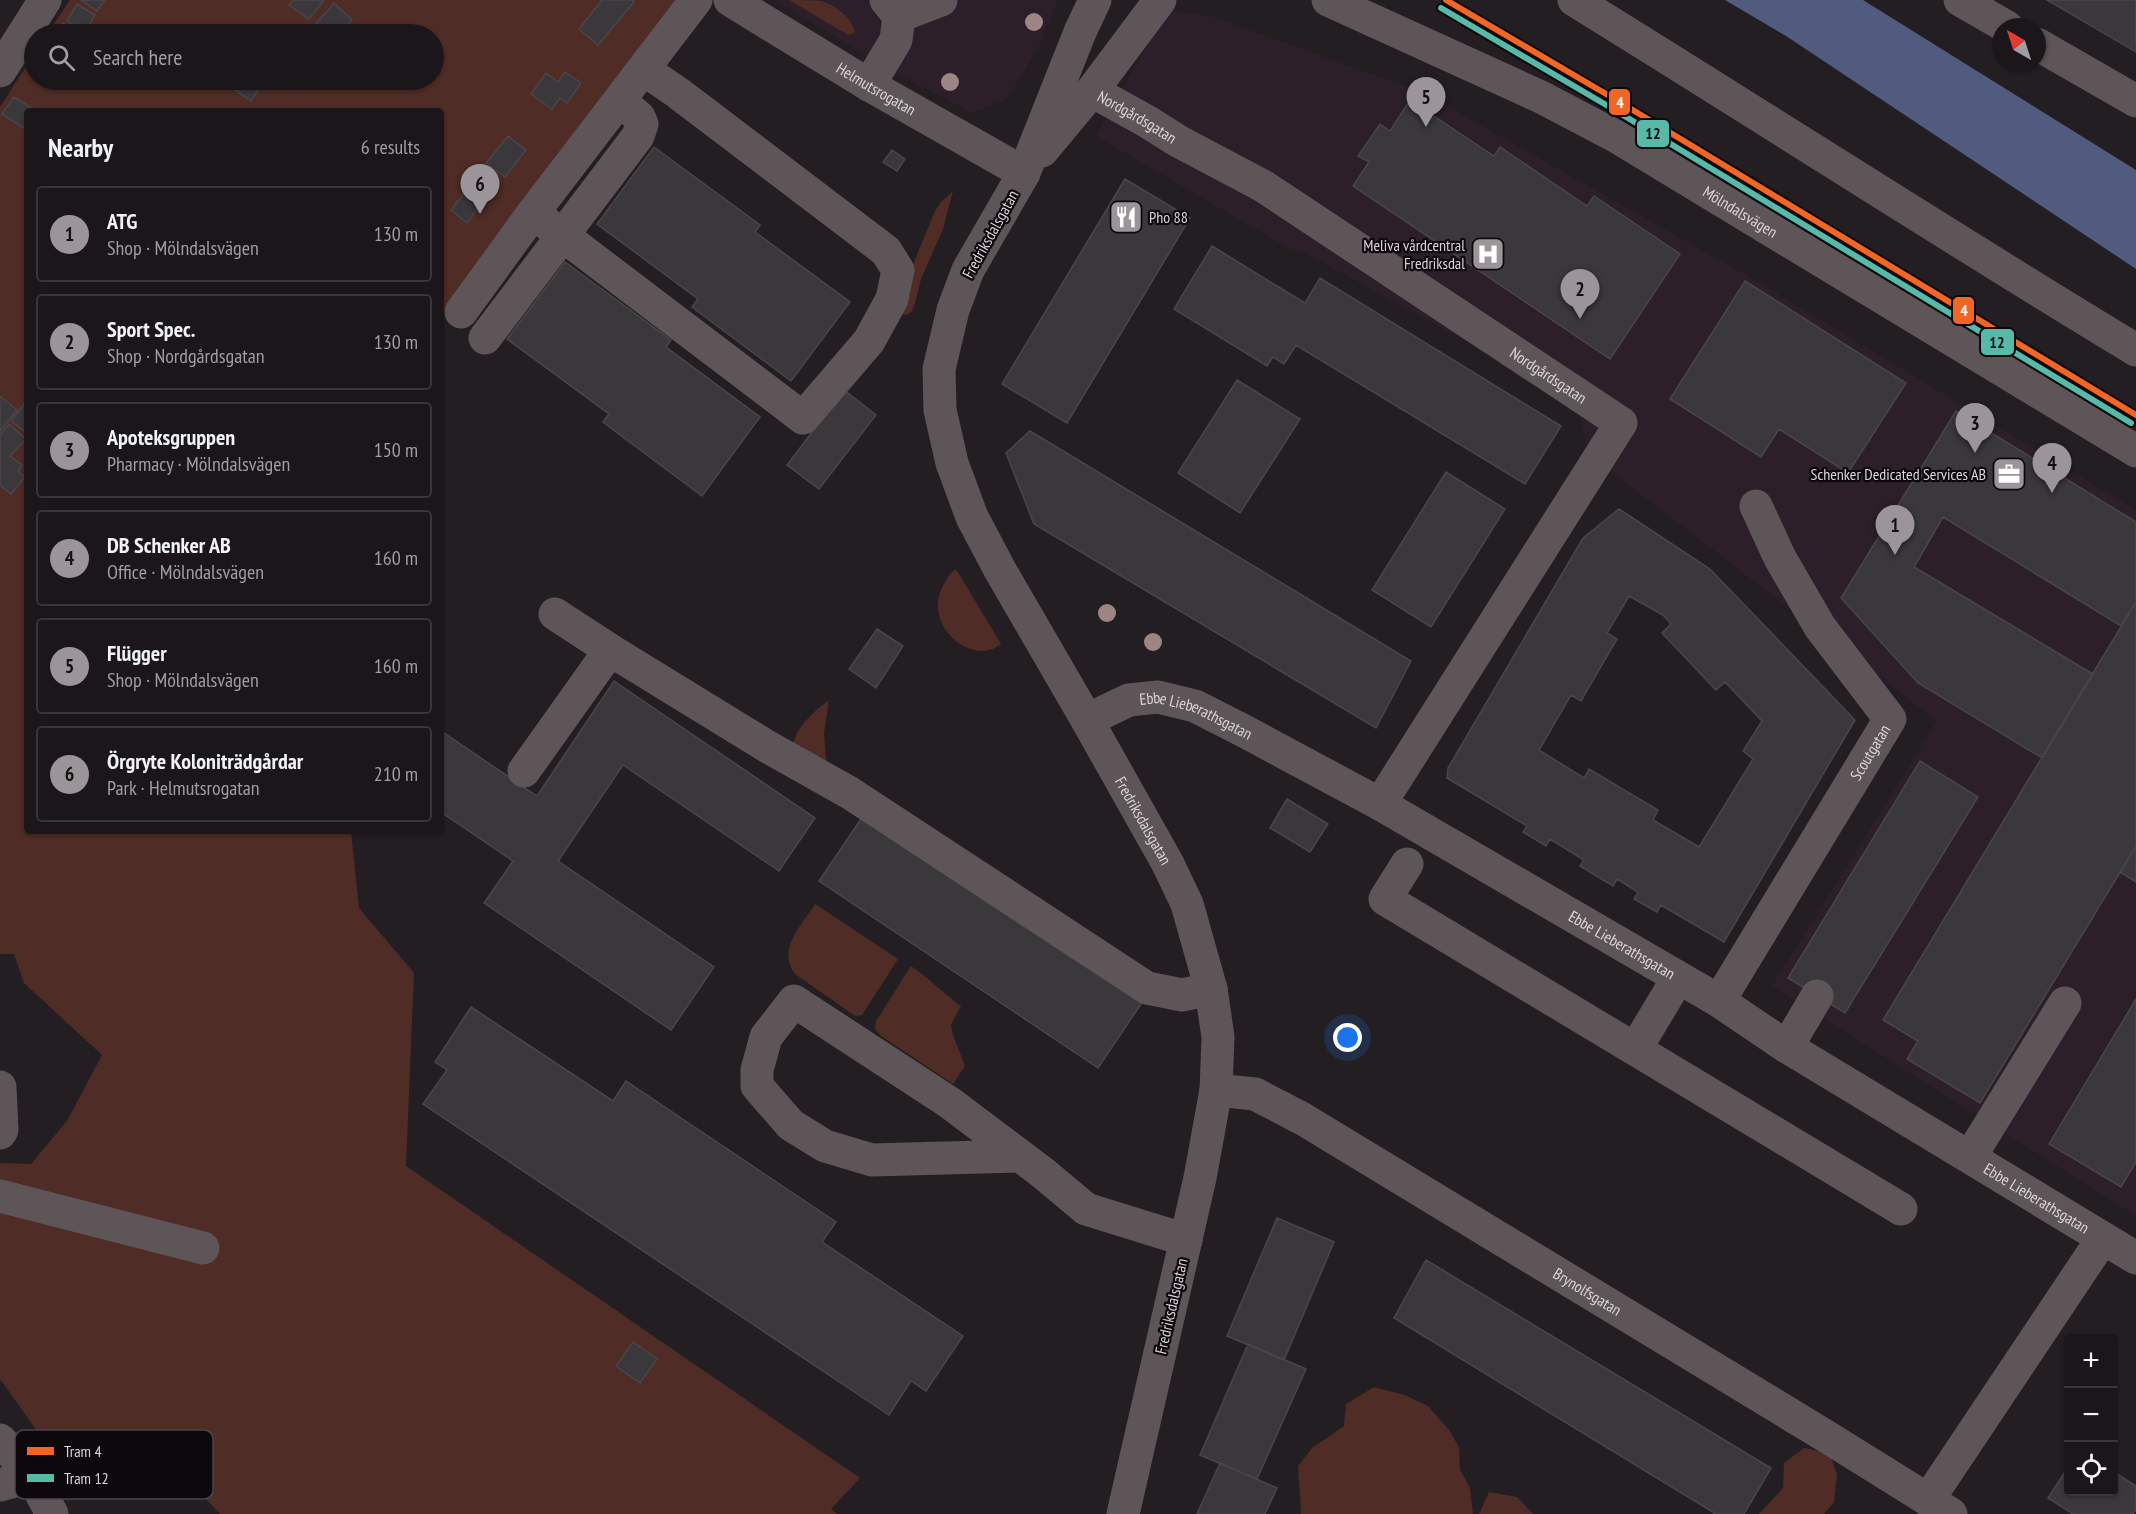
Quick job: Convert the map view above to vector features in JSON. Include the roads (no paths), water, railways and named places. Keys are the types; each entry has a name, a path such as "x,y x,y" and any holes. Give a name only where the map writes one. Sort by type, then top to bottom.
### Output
{"main road":[{"name":"Mölndalsvägen","path":"1328,0 1540,97 1617,137 2136,451"},
{"path":"1574,0 1761,116 1987,261 2136,350"}],"street":[{"path":"30,24 45,0"},
{"path":"461,312 533,213 696,0"},
{"name":"Helmutsrogatan","path":"730,0 869,85 1024,173"},
{"path":"869,85 896,40 892,8 941,0"},
{"name":"Fredriksdalsgatan","path":"1095,0 1024,173 968,270 953,310 939,369 940,410 952,463 972,518 1168,864 1187,904 1211,989 1218,1037 1216,1089 1200,1179 1123,1514"},
{"name":"Fredriksdalsgatan","path":"1024,173 1092,91 1160,0"},
{"path":"1960,0 1992,18"},
{"path":"0,71 24,33"},
{"path":"2046,49 2136,101"},
{"path":"533,213 803,418 869,341 892,299 898,270 886,251 643,69"},
{"name":"Nordgårdsgatan","path":"1092,91 1178,141 1263,186 1621,423 1380,804"},
{"path":"485,338 638,136 642,124 639,117 620,101"},
{"name":"Scoutgatan","path":"1719,1001 1890,719 1820,627 1780,558 1756,506"},
{"path":"555,614 768,747 850,793 1147,988 1182,995 1211,989"},
{"path":"524,771 610,650"},
{"name":"Ebbe Lieberathsgatan","path":"1087,720 1130,700 1158,697 1195,706 1380,804 1719,1001 1787,1047 2136,1258"},
{"path":"1407,864 1386,899 1901,1209"},
{"path":"1636,1048 1678,978"},
{"path":"1787,1047 1818,996"},
{"path":"1020,1156 872,1160 825,1146 791,1125 757,1086 757,1070 766,1037 794,1001 950,1103 1020,1156 1086,1209 1186,1240"},
{"path":"1970,1157 2065,1003"},
{"path":"0,1087 2,1130 0,1133"},
{"name":"Brynolfsgatan","path":"1216,1089 1255,1094 1304,1119 1940,1507"},
{"path":"0,1196 203,1248"},
{"path":"1940,1507 2103,1238"},
{"path":"0,1440 15,1457"},
{"path":"0,1485 15,1481"},
{"path":"44,1499 52,1514"}],"water":[{"path":"1725,0 1863,0 2136,170 2136,269 1786,36"}],"tram line":[{"name":"4","path":"1446,0 1618,101 2136,415"},
{"name":"12","path":"1441,8 1613,109 2131,423"}],"place":[{"name":"Flügger","path":"1426,127"},
{"name":"Örgryte Koloniträdgårdar","path":"480,214"},
{"name":"Pho 88","path":"1126,217"},
{"name":"Meliva vårdcentral Fredriksdal","path":"1488,254"},
{"name":"Sport Spec.","path":"1580,319"},
{"name":"Apoteksgruppen","path":"1975,453"},
{"name":"Schenker Dedicated Services AB","path":"2009,474"},
{"name":"DB Schenker AB","path":"2052,493"},
{"name":"ATG","path":"1895,555"}]}
